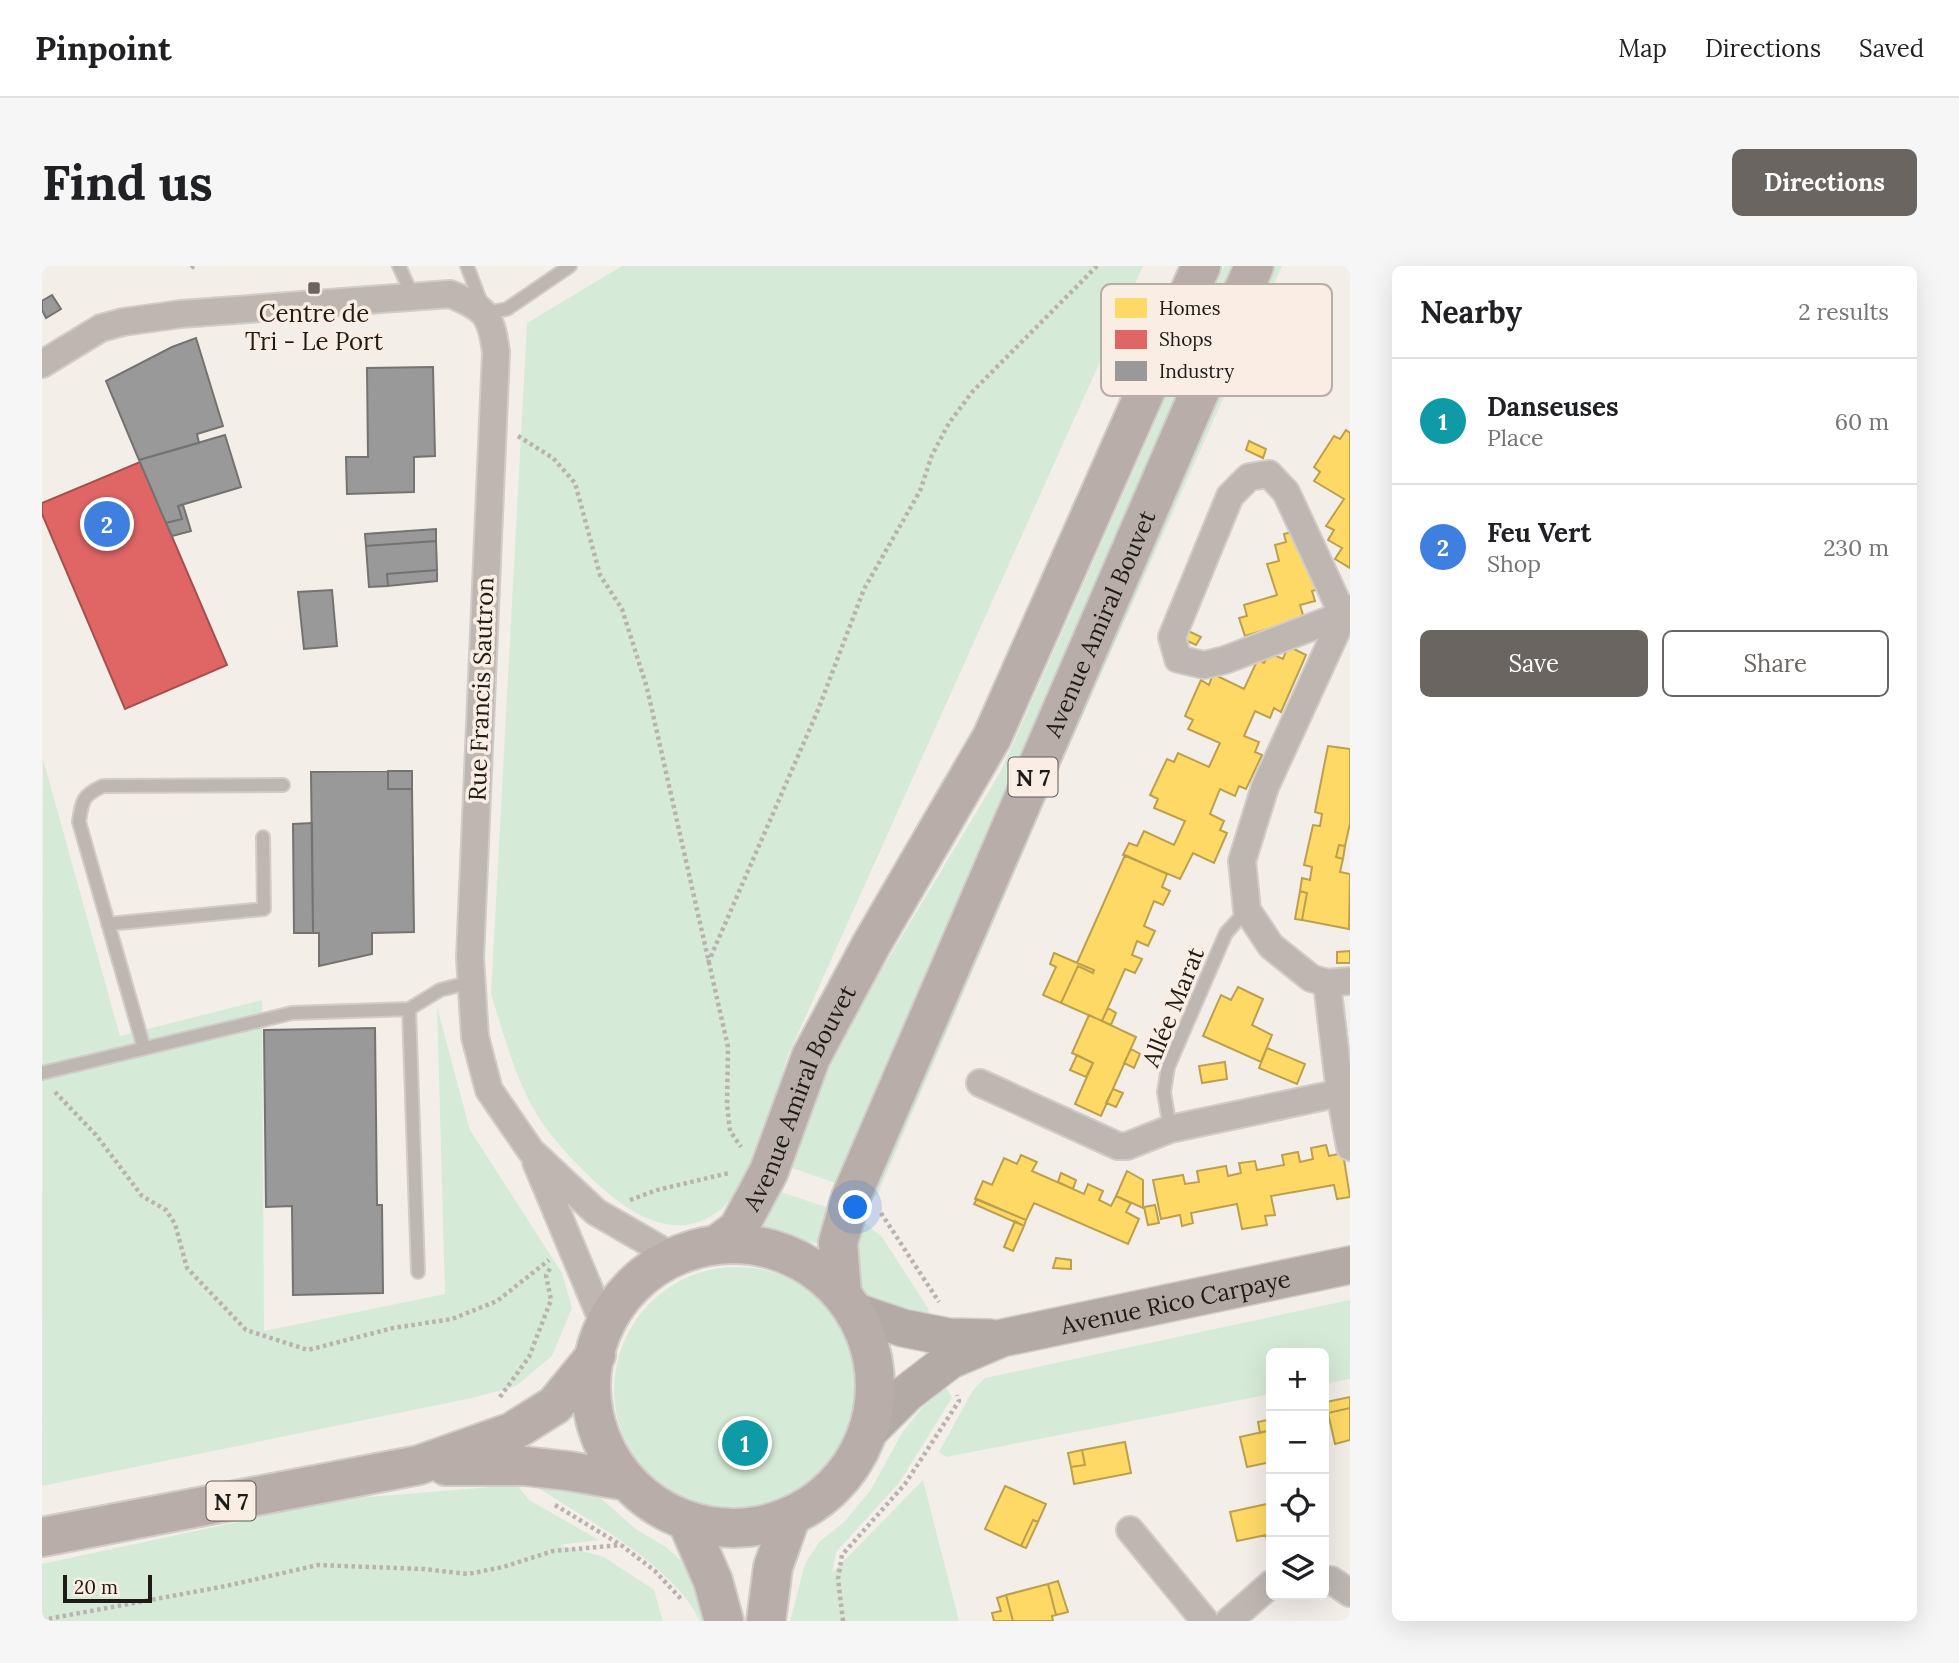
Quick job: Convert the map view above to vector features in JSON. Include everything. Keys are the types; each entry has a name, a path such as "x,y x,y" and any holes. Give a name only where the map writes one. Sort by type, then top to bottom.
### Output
{"main road":[{"name":"Avenue Amiral Bouvet","path":"1193,284 1201,266"},
{"name":"Avenue Amiral Bouvet","path":"1246,284 1254,266"},
{"name":"Avenue Amiral Bouvet","path":"718,1244 738,1229 769,1171 811,1057 871,945 992,737 1143,396"},
{"name":"Avenue Amiral Bouvet","path":"849,1303 838,1243 851,1197 1198,396"},
{"path":"718,1244 757,1246 794,1257 849,1303 871,1350 876,1391 868,1432 851,1466 824,1495 791,1516 757,1527 722,1528 687,1521 654,1506 626,1481 604,1450 593,1415 591,1386 601,1341 620,1300 644,1275 674,1257 695,1248 718,1244"},
{"name":"Avenue Rico Carpaye","path":"868,1432 907,1393 950,1360 1002,1338 1350,1265"},
{"name":"Avenue Rico Carpaye","path":"849,1303 903,1328 948,1337 1002,1338"},
{"name":"N 7","path":"518,1449 555,1405 601,1341"},
{"name":"N 7","path":"42,1537 419,1465 518,1449 569,1471 626,1481"},
{"path":"766,1621 773,1567 791,1516"},
{"path":"687,1521 713,1581 707,1615"}],"street":[{"path":"42,364 101,328 123,322 181,314 450,294 472,303 485,313"},
{"name":"Rue Francis Sautron","path":"485,313 493,328 495,352 471,982 475,1037 489,1090 531,1151"},
{"path":"1269,474 1286,492 1346,609 1225,660 1204,665 1178,659 1172,637 1230,496 1248,477 1269,474"},
{"path":"1346,609 1265,787 1242,861 1247,910 1271,946 1311,978 1339,982 1340,1093 1350,1147"},
{"path":"979,1083 1118,1146 1127,1146 1170,1129 1340,1093"},
{"path":"531,1151 596,1212 674,1257"},
{"path":"531,1151 571,1242 601,1341"},
{"path":"1130,1530 1205,1621"},
{"path":"1329,1580 1350,1593"},
{"path":"1230,1621 1266,1589"}],"lane":[{"path":"400,266 413,297"},
{"path":"467,266 485,313 507,309 570,266"},
{"path":"144,1048 79,822 82,803 88,793 103,786 283,785"},
{"path":"108,924 264,909 263,837"},
{"name":"Allée Marat","path":"1170,1129 1164,1092 1168,1067 1226,933 1247,910"},
{"path":"42,1073 292,1013 409,1009 440,990 471,982"},
{"path":"409,1009 418,1272"},
{"path":"787,1569 791,1516"}],"path":[{"path":"708,964 818,710 864,589 920,491 932,455 949,423 973,391 1097,266"},
{"path":"492,420 553,458 575,483 600,575 622,609 647,688 727,1047 730,1131 743,1149"},
{"path":"51,1087 96,1135 142,1196 166,1210 175,1224 187,1268 246,1329 308,1349 393,1328 452,1319 498,1301 571,1242"},
{"path":"596,1212 657,1190 731,1173"},
{"path":"571,1242 545,1275 551,1300 529,1357 499,1399 529,1487 621,1545 707,1615"},
{"path":"843,1621 838,1578 842,1555 905,1484 959,1401 950,1360"},
{"path":"42,1620 226,1586 318,1565 423,1569 468,1574 553,1552 621,1545"}],"green space":[{"path":"622,266 1143,266 1135,284 1101,284 1101,359 787,1058 764,1134 748,1173 730,1201 710,1217 690,1224 670,1225 650,1220 631,1210 596,1182 562,1148 528,1099 510,1055 491,994 527,323"},
{"path":"1224,266 1239,266 1231,284 1216,284"},
{"path":"1267,266 1282,266 1274,284 1259,284"},
{"path":"1167,396 1182,396 838,1184 784,1165 831,1054 1001,771"},
{"path":"1210,396 1224,396 1049,792 877,1196 861,1190"},
{"path":"43,759 120,1036 262,1000 264,1331 445,1294 437,1007 470,1130 562,1273 572,1308 552,1356 516,1386 472,1398 42,1486"},
{"path":"775,1190 829,1208 817,1244 763,1226"},
{"path":"856,1216 882,1237 928,1308 931,1325 872,1302 853,1268"},
{"path":"749,1267 773,1272 795,1281 824,1303 840,1321 851,1343 858,1366 858,1414 851,1437 840,1459 824,1477 806,1493 773,1508 749,1513 725,1513 701,1508 668,1493 634,1459 616,1414 614,1378 619,1354 634,1321 668,1287 713,1269"},
{"path":"1350,1300 1350,1379 1329,1383 1329,1348 1266,1348 1266,1395 946,1457 939,1452 973,1390 985,1378"},
{"path":"946,1387 952,1398 899,1483 836,1552 832,1573 923,1480 959,1621 790,1621 805,1564 819,1542 844,1522 870,1491 902,1433 923,1406"},
{"path":"517,1485 529,1500 599,1540 559,1545 604,1557 654,1590 663,1621 42,1621 42,1564 344,1499"},
{"path":"534,1485 588,1487 636,1529 666,1547 684,1563 697,1581 708,1621 700,1621 687,1600 649,1562 602,1528"}],"building: Homes":[{"path":"1346,430 1350,433 1350,568 1335,559 1342,548 1328,540 1334,530 1326,526 1344,499 1314,481 1320,472 1314,467 1334,436 1340,439"},
{"path":"1249,441 1266,449 1263,458 1246,450"},
{"path":"1300,530 1319,589 1312,591 1315,601 1300,605 1304,618 1245,636 1239,618 1247,616 1244,605 1277,595 1267,564 1279,561 1275,545 1286,542 1284,534"},
{"path":"1184,629 1201,637 1196,645 1179,637"},
{"path":"1288,646 1306,655 1281,712 1274,708 1270,718 1255,711 1244,736 1259,742 1255,752 1262,755 1246,789 1239,786 1235,796 1220,789 1210,814 1224,821 1220,830 1227,833 1214,863 1193,853 1180,879 1123,855 1129,843 1137,846 1144,831 1174,845 1185,821 1154,808 1158,799 1150,795 1167,759 1174,762 1178,753 1209,767 1220,743 1188,729 1193,720 1185,716 1201,680 1209,685 1213,674 1244,689 1258,659 1264,663 1269,653 1283,659"},
{"path":"1328,746 1350,749 1350,823 1345,846 1339,845 1336,857 1343,859 1340,872 1350,874 1349,929 1302,920 1307,893 1300,891 1302,878 1310,880 1312,867 1304,865 1313,825 1320,826 1322,814 1315,812"},
{"path":"1339,845 1345,846 1343,859 1336,857"},
{"path":"1125,855 1167,874 1162,887 1170,891 1163,905 1154,901 1144,926 1155,931 1148,946 1137,941 1132,955 1142,959 1135,973 1125,969 1102,1021 1061,1003 1078,966 1093,973 1094,970 1077,963"},
{"path":"1300,891 1307,893 1302,920 1295,919"},
{"path":"1350,951 1350,963 1337,963 1337,952"},
{"path":"1054,953 1094,970 1093,973 1078,966 1061,1003 1043,995 1056,967 1050,964"},
{"path":"1238,987 1263,999 1252,1025 1272,1035 1261,1062 1203,1036 1221,995 1231,1000"},
{"path":"1108,1008 1116,1013 1111,1025 1102,1021"},
{"path":"1089,1015 1136,1037 1101,1116 1075,1104 1093,1063 1072,1053"},
{"path":"1267,1048 1305,1064 1297,1084 1259,1068"},
{"path":"1131,1049 1140,1054 1134,1068 1124,1063"},
{"path":"1077,1055 1093,1063 1086,1077 1070,1070"},
{"path":"1225,1062 1227,1079 1202,1083 1199,1066"},
{"path":"1113,1089 1123,1093 1116,1107 1106,1103"},
{"path":"1326,1145 1329,1156 1343,1153 1350,1197 1337,1199 1334,1185 1271,1196 1275,1215 1265,1216 1267,1225 1242,1229 1237,1204 1191,1213 1193,1223 1182,1226 1180,1215 1161,1219 1153,1180 1183,1175 1185,1184 1199,1182 1197,1171 1226,1166 1228,1176 1241,1173 1239,1163 1255,1161 1257,1170 1284,1165 1282,1155 1298,1152 1300,1162 1313,1159 1311,1148"},
{"path":"1021,1155 1037,1162 1032,1171 1084,1194 1088,1184 1103,1191 1099,1200 1111,1206 1116,1196 1131,1203 1126,1212 1139,1219 1128,1244 1034,1203 1026,1220 975,1199 983,1181 992,1185 1004,1158 1017,1164"},
{"path":"1127,1171 1143,1180 1143,1208 1116,1196"},
{"path":"1061,1173 1076,1180 1073,1189 1058,1182"},
{"path":"977,1199 1026,1220 1024,1226 974,1204"},
{"path":"1155,1205 1159,1223 1148,1225 1144,1207"},
{"path":"1015,1221 1024,1226 1013,1251 1004,1247"},
{"path":"1056,1258 1071,1260 1071,1269 1053,1268"},
{"path":"1350,1397 1350,1408 1329,1413 1329,1401"},
{"path":"1350,1408 1350,1440 1335,1444 1329,1413"},
{"path":"1266,1420 1266,1431 1260,1433 1258,1422"},
{"path":"1266,1431 1266,1463 1247,1467 1240,1437"},
{"path":"1125,1442 1131,1473 1074,1484 1071,1467 1085,1465 1082,1450"},
{"path":"1082,1450 1085,1465 1071,1467 1068,1453"},
{"path":"1005,1486 1046,1504 1038,1522 1033,1520 1021,1546 985,1529"},
{"path":"1266,1504 1266,1535 1237,1541 1230,1512"},
{"path":"1033,1520 1038,1522 1026,1548 1021,1546"},
{"path":"1058,1581 1068,1612 1056,1615 1048,1584"},
{"path":"1048,1584 1056,1615 1052,1616 1053,1621 1013,1621 1006,1595"},
{"path":"1006,1595 1013,1621 994,1621 992,1613 1001,1611 997,1598"}],"building: Shops":[{"path":"140,462 227,665 125,709 42,514 42,503"}],"building: Industry":[{"path":"52,295 61,309 46,318 42,301"},
{"path":"196,338 223,426 197,434 199,443 139,460 106,381 172,347"},
{"path":"433,367 435,456 414,457 414,492 347,494 346,457 368,457 367,368"},
{"path":"225,435 241,487 178,506 182,519 166,523 139,460"},
{"path":"183,505 191,531 172,536 166,523 182,519 178,506"},
{"path":"436,529 436,541 366,546 365,534"},
{"path":"436,541 437,570 387,574 388,586 369,587 366,546"},
{"path":"437,570 437,581 388,586 387,574"},
{"path":"332,590 337,646 304,649 298,592"},
{"path":"388,771 388,789 412,789 414,932 372,933 372,954 319,966 319,933 313,933 311,772"},
{"path":"388,771 412,771 412,789 388,789"},
{"path":"312,823 313,933 294,933 293,824"},
{"path":"375,1028 377,1205 382,1205 383,1293 293,1295 292,1206 266,1207 264,1030"}],"place":[{"name":"Centre de Tri - Le Port","path":"314,288"},
{"name":"Feu Vert","path":"107,524"},
{"name":"Danseuses","path":"745,1443"}]}
